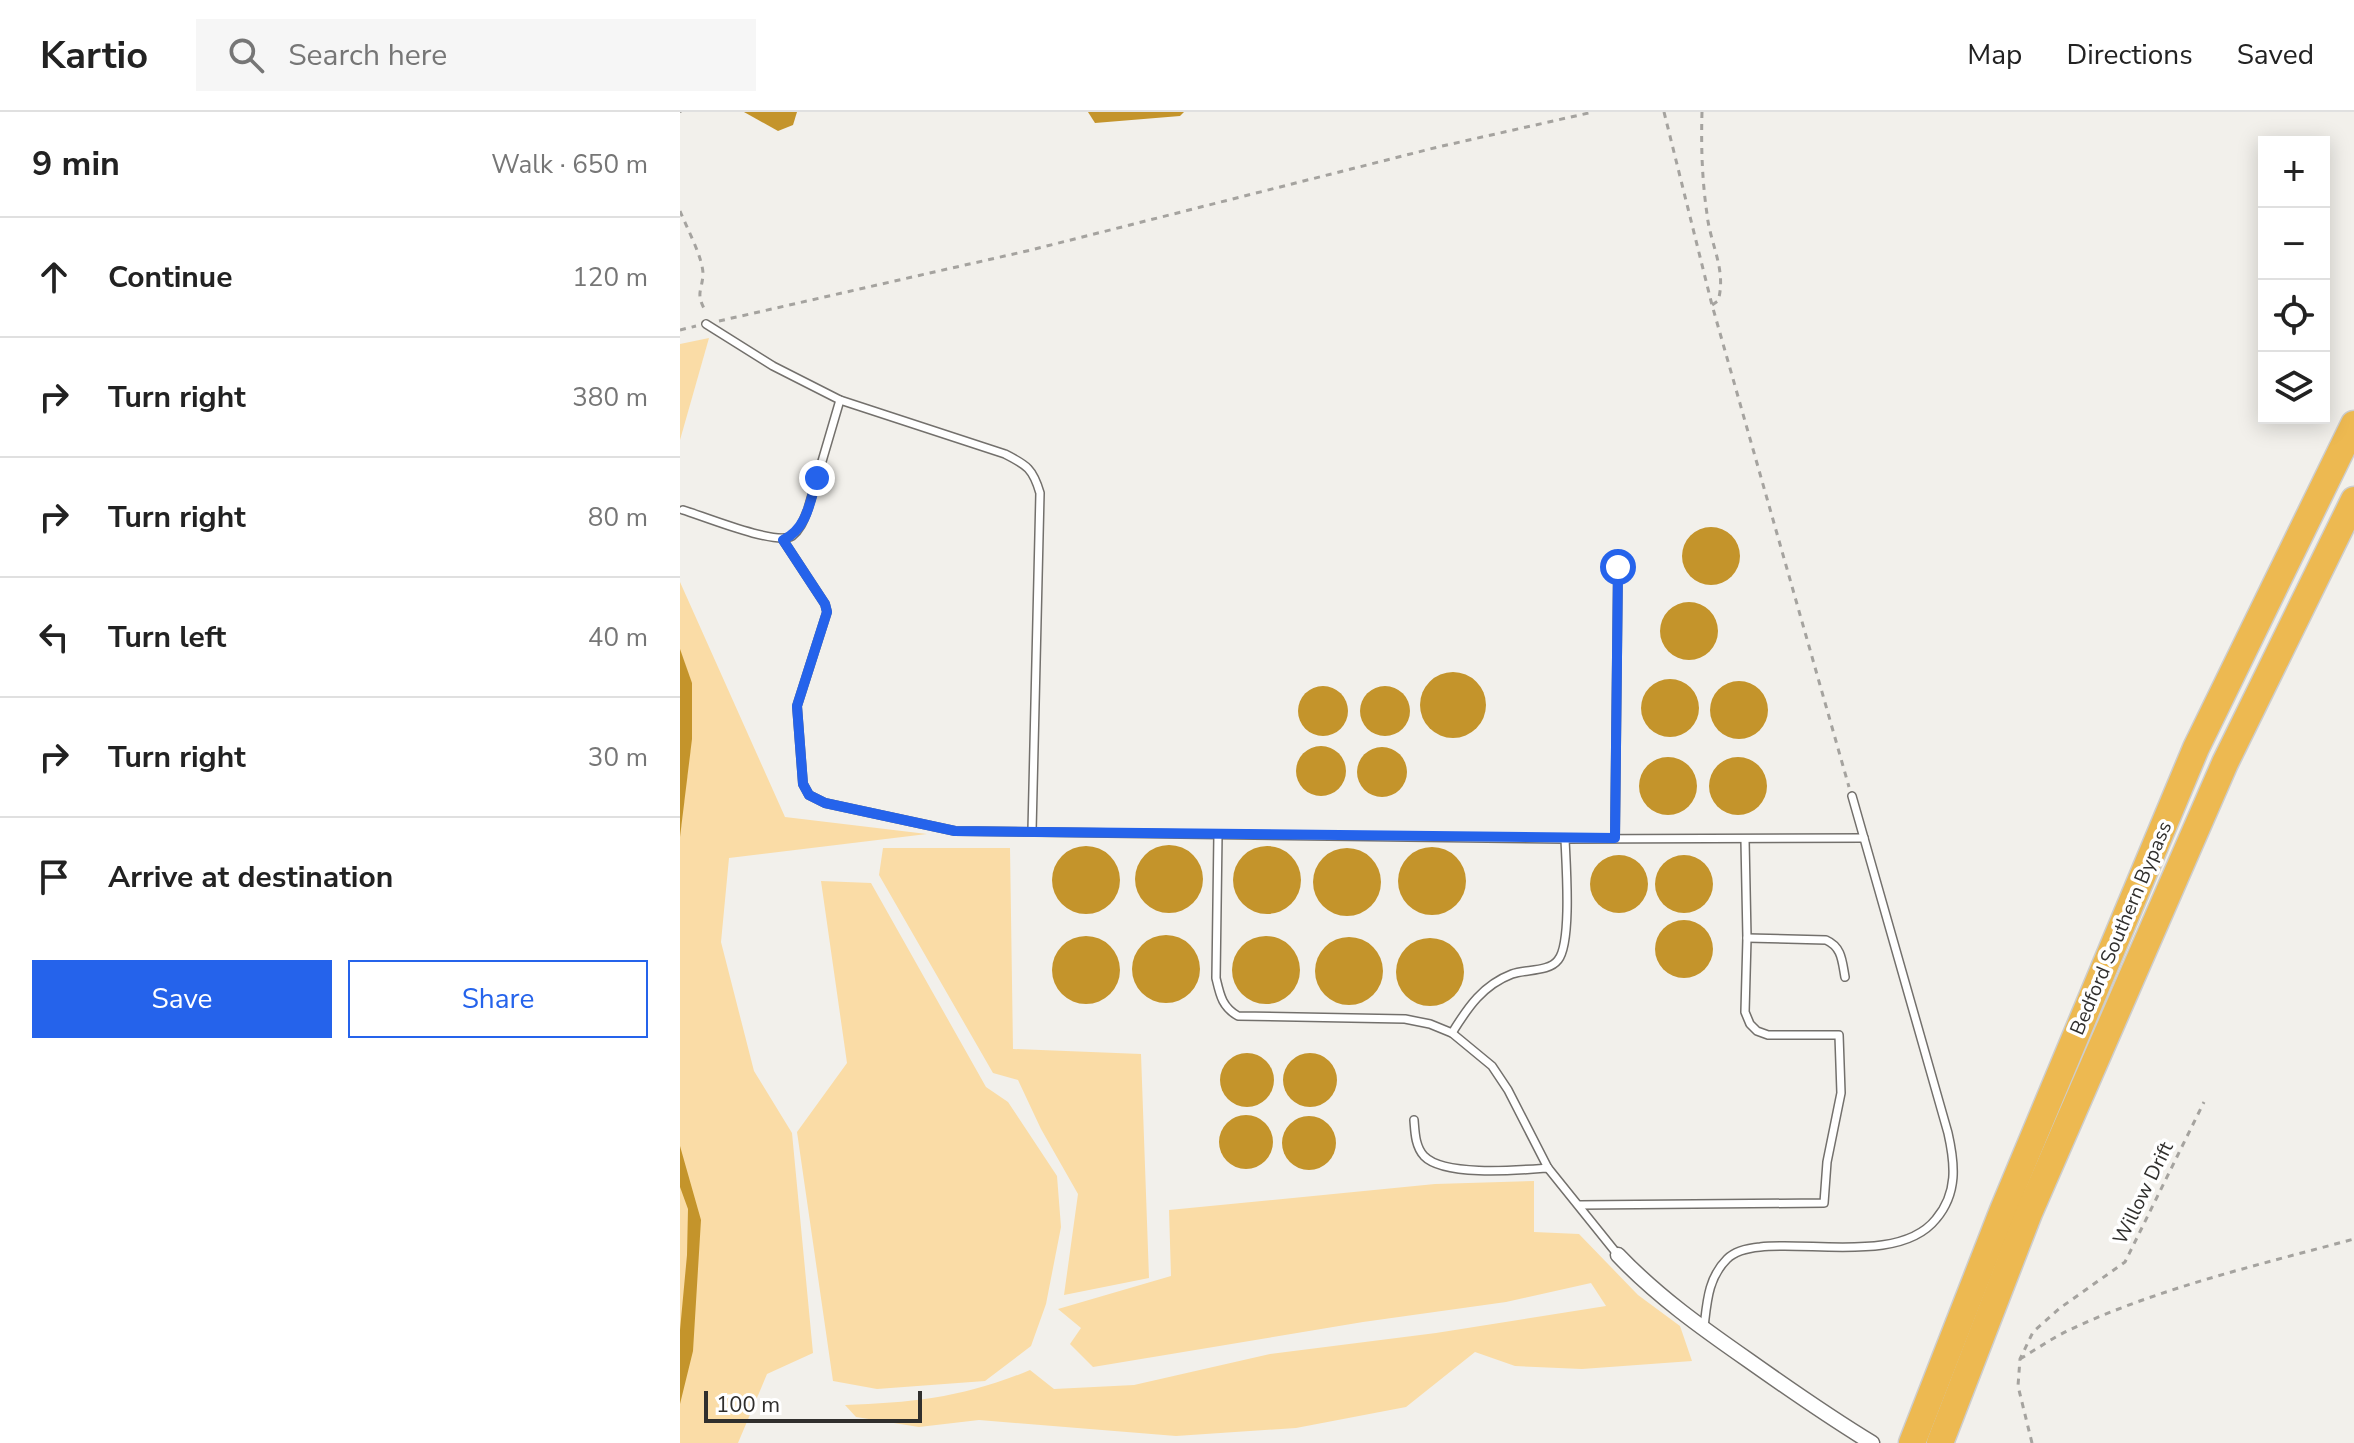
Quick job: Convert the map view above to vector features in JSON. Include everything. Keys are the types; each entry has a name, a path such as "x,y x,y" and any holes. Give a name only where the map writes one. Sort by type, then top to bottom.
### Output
{"highway":[{"name":"Bedford Southern Bypass","path":"1912,1443 2003,1210 2196,748 2354,424"},
{"name":"Bedford Southern Bypass","path":"1940,1443 2029,1213 2218,778 2354,500"}],"street":[{"path":"1618,1255 1648,1287 1704,1329 1828,1417 1872,1443"}],"lane":[{"path":"709,323 773,366 840,400 1005,454 1023,463 1034,474 1040,493 1032,831"},
{"path":"783,540 801,526 840,400"},
{"path":"683,510 783,540 825,604 827,612 797,706 802,772 809,795 825,803 955,831 1565,839 1864,838"},
{"path":"1615,838 1618,567"},
{"path":"1704,1329 1707,1293 1714,1274 1728,1257 1747,1248 1775,1245 1883,1245 1911,1239 1929,1228 1943,1211 1952,1189 1955,1164 1948,1133 1852,796"},
{"path":"1218,834 1216,978 1220,998 1228,1010 1238,1016 1405,1019 1452,1033 1492,1066 1508,1090 1548,1168 1618,1255"},
{"path":"1452,1033 1467,1008 1496,981 1514,973 1551,967 1558,961 1566,940 1565,839"},
{"path":"1580,1205 1824,1203 1827,1162 1841,1093 1839,1035 1768,1035 1750,1024 1745,1012 1745,840"},
{"path":"1747,938 1826,940 1835,944 1841,953 1845,977"},
{"path":"1414,1120 1419,1150 1430,1161 1440,1165 1482,1169 1548,1168"}],"path":[{"path":"680,330 1046,247 1438,147 1593,112"},
{"path":"1664,112 1712,305 1852,796"},
{"path":"1702,112 1701,143 1707,217 1720,265 1722,288 1718,301 1712,305"},
{"path":"680,211 703,273 698,288 700,303 709,323"},
{"name":"Willow Drift","path":"2020,1359 2033,1332 2060,1308 2125,1262 2204,1102"},
{"path":"2032,1443 2018,1386 2020,1359 2065,1332 2130,1304 2354,1239"}],"shaded area":[{"path":"744,112 797,112 793,125 778,131"},
{"path":"1088,112 1184,112 1180,116 1095,123"},
{"path":"709,338 680,440 680,344"},
{"path":"1711,527 1722,529 1731,536 1738,545 1738,567 1731,576 1722,583 1711,585 1700,583 1691,576 1684,567 1682,556 1684,545 1691,536 1700,529"},
{"path":"680,582 785,817 927,834 729,858 721,942 754,1071 792,1133 813,1353 767,1374 738,1443 680,1443"},
{"path":"1689,602 1700,604 1709,611 1716,620 1716,642 1709,651 1700,658 1689,660 1678,658 1669,651 1662,642 1660,631 1662,620 1669,611 1678,604"},
{"path":"680,649 692,683 692,739 680,837"},
{"path":"1459,672 1477,681 1484,692 1484,718 1477,729 1466,736 1447,738 1429,729 1422,718 1420,699 1429,681 1440,674"},
{"path":"1670,679 1681,681 1690,688 1697,697 1697,719 1690,728 1681,735 1670,737 1659,735 1650,728 1643,719 1641,708 1643,697 1650,688 1659,681"},
{"path":"1739,681 1750,683 1759,690 1766,699 1766,721 1759,730 1750,737 1739,739 1728,737 1719,730 1712,721 1710,710 1712,699 1719,690 1728,683"},
{"path":"1323,686 1341,693 1348,711 1341,729 1323,736 1305,729 1298,711 1305,693"},
{"path":"1385,686 1403,693 1410,711 1403,729 1385,736 1367,729 1360,711 1367,693"},
{"path":"1321,746 1339,753 1346,771 1339,789 1321,796 1303,789 1296,771 1303,753"},
{"path":"1382,747 1400,754 1407,772 1400,790 1382,797 1364,790 1357,772 1364,754"},
{"path":"1668,757 1679,759 1688,766 1695,775 1695,797 1688,806 1679,813 1668,815 1657,813 1648,806 1641,797 1639,786 1641,775 1648,766 1657,759"},
{"path":"1738,757 1758,766 1767,786 1758,806 1738,815 1718,806 1709,786 1718,766"},
{"path":"1169,845 1193,855 1203,879 1193,903 1169,913 1145,903 1135,879 1145,855"},
{"path":"1086,846 1110,856 1120,880 1110,904 1086,914 1062,904 1052,880 1062,856"},
{"path":"1267,846 1291,856 1301,880 1291,904 1267,914 1243,904 1233,880 1243,856"},
{"path":"1432,847 1456,857 1466,881 1456,905 1432,915 1408,905 1398,881 1408,857"},
{"path":"883,848 1010,848 1013,1049 1141,1054 1149,1278 1064,1295 1078,1194 1041,1129 1018,1080 993,1073 879,875"},
{"path":"1347,848 1371,858 1381,882 1371,906 1347,916 1323,906 1313,882 1323,858"},
{"path":"1619,855 1630,857 1639,864 1646,873 1646,895 1639,904 1630,911 1619,913 1608,911 1599,904 1592,895 1590,884 1592,873 1599,864 1608,857"},
{"path":"1684,855 1704,864 1713,884 1704,904 1684,913 1664,904 1655,884 1664,864"},
{"path":"821,881 871,883 986,1087 1008,1102 1057,1176 1061,1227 1046,1304 1031,1346 985,1381 877,1389 833,1381 797,1132 847,1063"},
{"path":"1684,920 1695,922 1704,929 1711,938 1711,960 1704,969 1695,976 1684,978 1673,976 1664,969 1657,960 1655,949 1657,938 1664,929 1673,922"},
{"path":"1166,935 1190,945 1200,969 1190,993 1166,1003 1142,993 1132,969 1142,945"},
{"path":"1086,936 1110,946 1120,970 1110,994 1086,1004 1062,994 1052,970 1062,946"},
{"path":"1266,936 1290,946 1300,970 1290,994 1266,1004 1242,994 1232,970 1242,946"},
{"path":"1349,937 1373,947 1383,971 1373,995 1349,1005 1325,995 1315,971 1325,947"},
{"path":"1430,938 1454,948 1464,972 1454,996 1430,1006 1406,996 1396,972 1406,948"},
{"path":"1247,1053 1266,1061 1274,1080 1266,1099 1247,1107 1228,1099 1220,1080 1228,1061"},
{"path":"1310,1053 1329,1061 1337,1080 1329,1099 1310,1107 1291,1099 1283,1080 1291,1061"},
{"path":"1246,1115 1265,1123 1273,1142 1265,1161 1246,1169 1227,1161 1219,1142 1227,1123"},
{"path":"1309,1116 1328,1124 1336,1143 1328,1162 1309,1170 1290,1162 1282,1143 1290,1124"},
{"path":"680,1146 701,1220 693,1351 680,1404 680,1330 688,1209 680,1187"},
{"path":"1534,1181 1534,1232 1579,1234 1638,1295 1680,1326 1692,1361 1582,1369 1515,1366 1475,1352 1406,1407 1296,1428 1176,1436 979,1420 919,1427 856,1417 845,1405 939,1397 984,1387 1030,1370 1054,1389 1134,1385 1270,1354 1436,1333 1606,1306 1591,1283 1506,1302 1363,1322 1093,1367 1070,1344 1081,1328 1058,1309 1171,1276 1169,1210 1435,1184"}],"route":[{"path":"817,478 801,526 783,540 825,604 827,612 797,706 803,784 809,795 825,803 955,831 1615,838 1618,567"}]}
